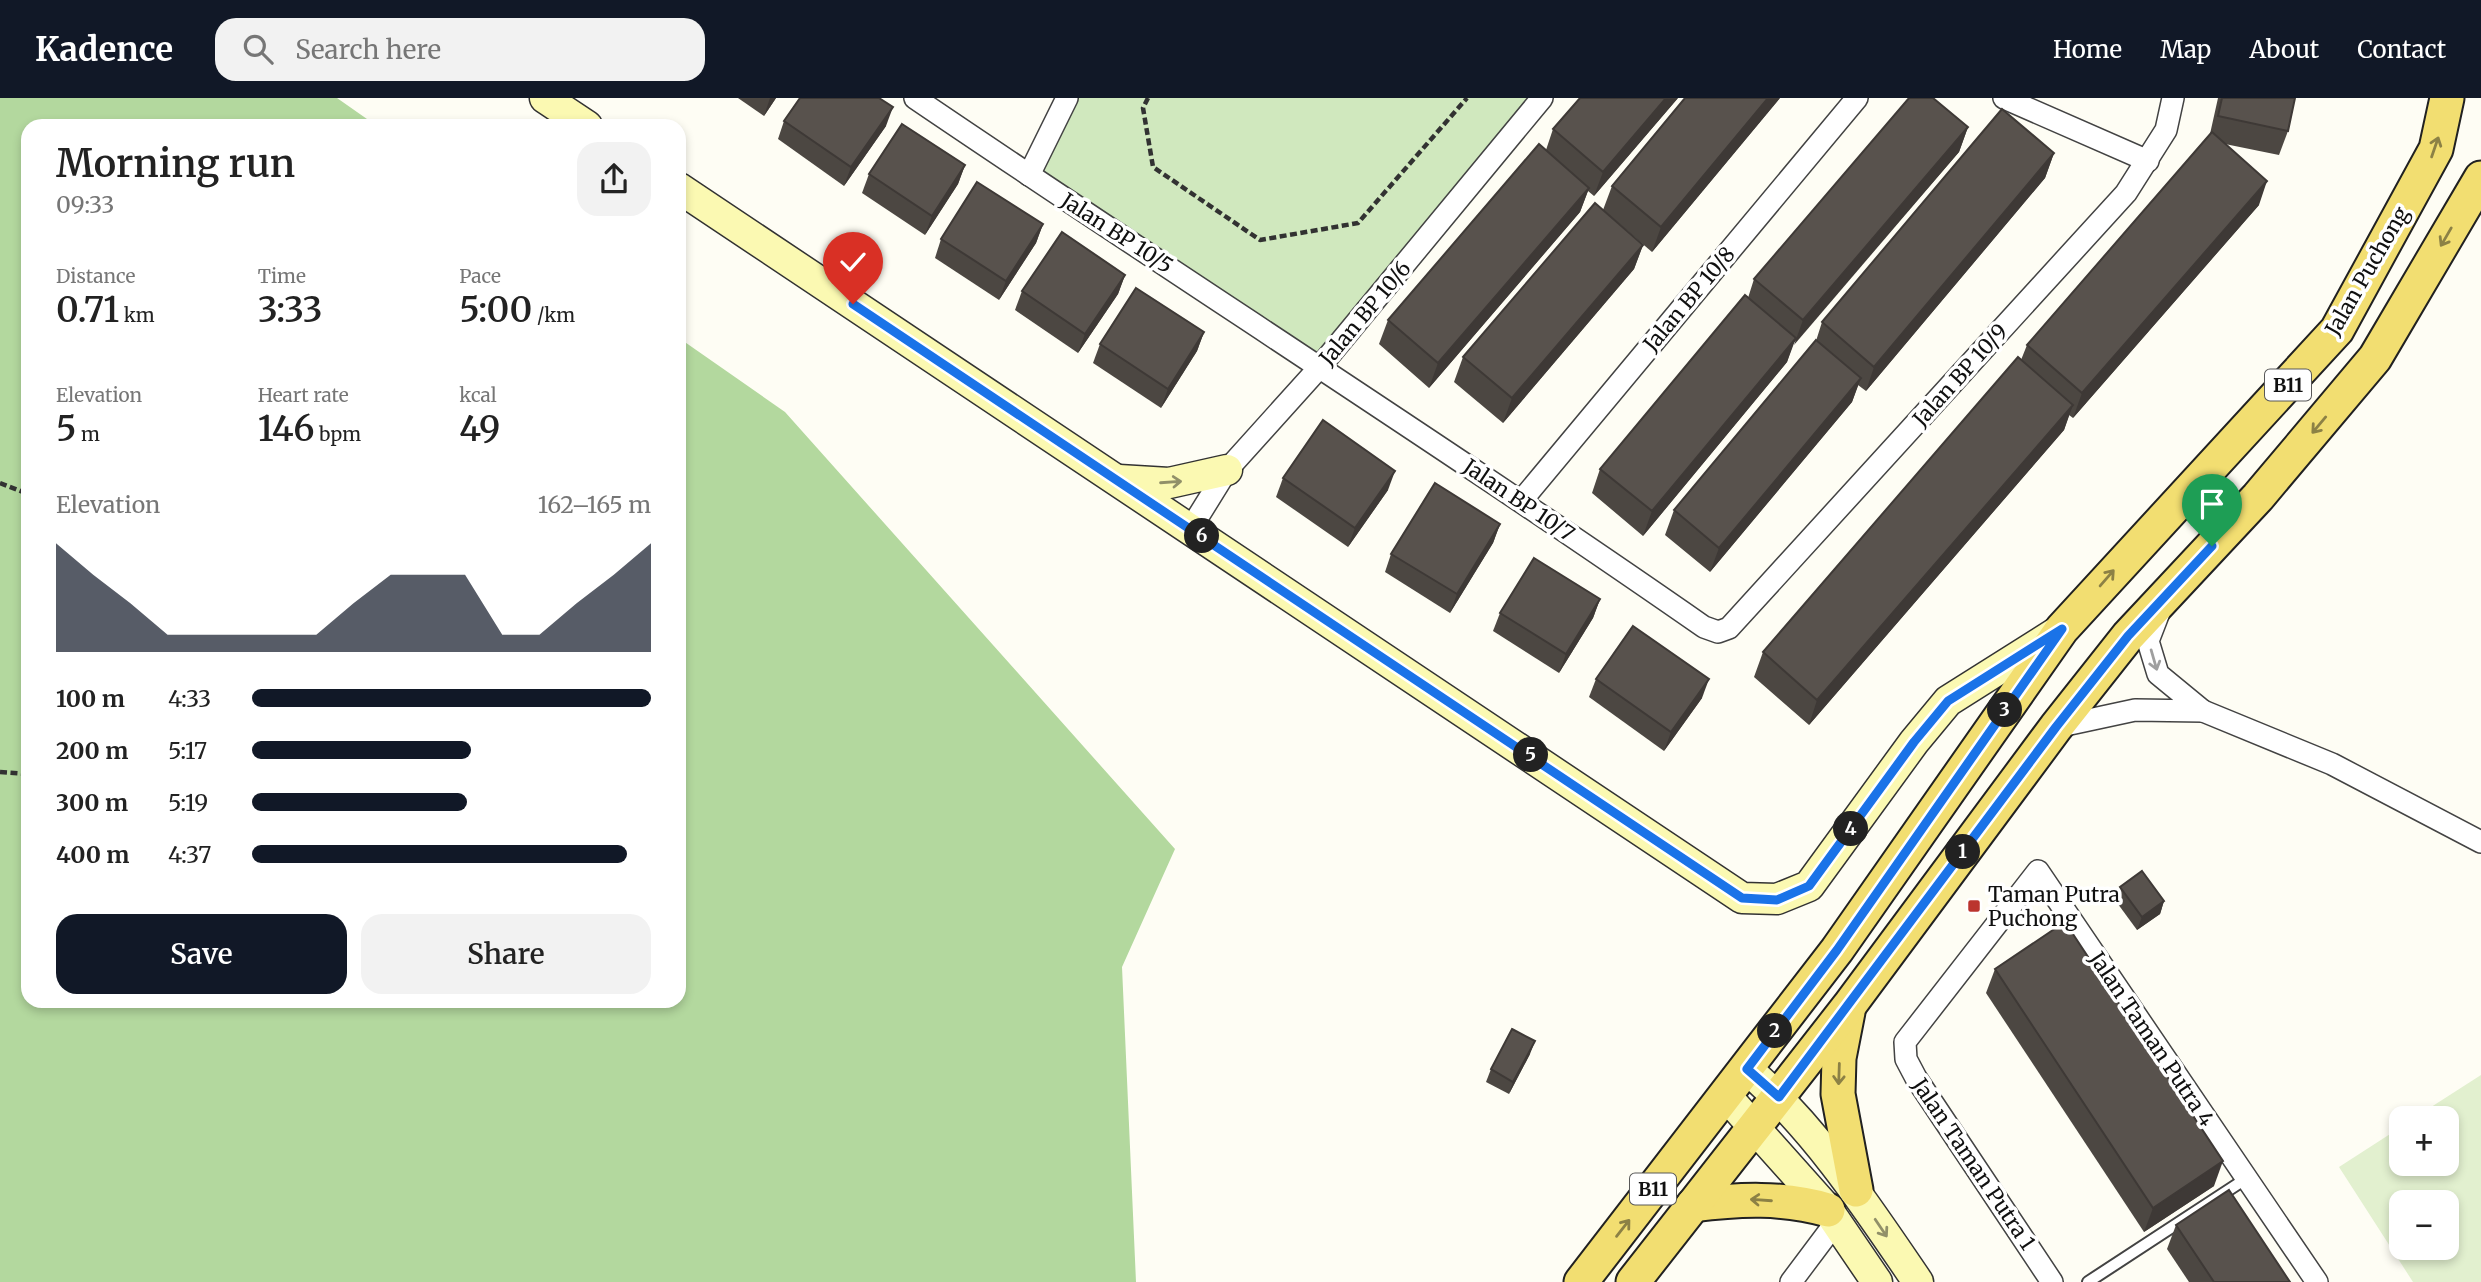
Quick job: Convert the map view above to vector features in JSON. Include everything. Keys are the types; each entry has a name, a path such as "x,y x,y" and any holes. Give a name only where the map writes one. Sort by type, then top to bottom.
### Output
{"main road":[{"name":"Jalan Puchong","path":"1581,1282 1837,950 2062,629 2337,330 2436,149 2447,98"},
{"name":"B11","path":"1633,1282 1849,1006 2056,727 2128,636 2258,497 2375,358 2481,178"},
{"path":"1849,1006 1839,1058 1838,1094 1856,1190"},
{"path":"1693,1205 1746,1199 1804,1203 1832,1216"}],"street":[{"path":"545,98 576,119"},
{"name":"Jalan BP 10/5","path":"915,98 1318,369"},
{"path":"1029,175 1067,98"},
{"name":"Jalan BP 10/6","path":"1191,528 1227,470 1318,369 1542,98"},
{"name":"Jalan BP 10/8","path":"1522,500 1857,98"},
{"path":"2004,98 2148,161"},
{"name":"Jalan BP 10/9","path":"1718,632 1728,628 2126,193 2166,130 2173,98"},
{"path":"686,193 1742,898 1777,900 1809,886 1914,742 1948,701 2062,629"},
{"name":"Jalan BP 10/7","path":"1318,369 1522,500 1704,627 1718,632"},
{"path":"1115,480 1169,483 1227,470"},
{"path":"2166,595 2148,641 2158,674 2203,711 2332,764 2481,842"},
{"path":"2056,727 2135,710 2203,711"},
{"name":"Jalan Taman Putra 4","path":"1905,1042 2038,872 2317,1282"},
{"name":"Jalan Taman Putra 1","path":"1905,1042 1906,1059 1916,1078 2052,1282"},
{"path":"1747,1069 1779,1097 1856,1190 1918,1282"},
{"path":"1726,1096 1756,1126 1832,1216 1877,1282"},
{"path":"1791,1282 1832,1216"}],"lane":[{"path":"2088,1282 2247,1178"}],"path":[{"path":"1148,98 1143,108 1153,167 1260,240 1358,223 1466,98"},
{"path":"0,483 21,491"},
{"path":"0,772 21,774"}],"green space":[{"path":"0,98 337,98 367,119 21,119 21,1008 686,1008 686,343 785,412 1175,849 1122,967 1136,1282 0,1282"},
{"path":"1067,98 1541,98 1318,369 1029,175"},
{"path":"2481,1075 2481,1282 2413,1282 2399,1260 2459,1260 2459,1190 2389,1190 2389,1245 2339,1167 2389,1135 2389,1176 2459,1176 2459,1106 2433,1106"}],"building":[{"path":"800,98 879,98 893,107 851,167 784,121"},
{"path":"1580,98 1666,98 1603,172 1553,129"},
{"path":"1685,98 1768,98 1661,227 1612,186"},
{"path":"1909,98 1933,98 1968,127 1803,320 1754,279"},
{"path":"2222,98 2295,98 2288,131 2218,116"},
{"path":"2002,109 2054,153 1874,367 1822,322"},
{"path":"902,124 965,165 932,216 869,174"},
{"path":"2212,132 2267,181 2082,393 2027,345"},
{"path":"1539,144 1589,188 1438,363 1388,320"},
{"path":"977,182 1043,224 1006,281 941,239"},
{"path":"1595,203 1643,245 1512,398 1463,357"},
{"path":"1062,232 1125,275 1085,334 1022,291"},
{"path":"1136,288 1204,332 1168,389 1100,344"},
{"path":"1745,295 1796,338 1652,511 1600,469"},
{"path":"1816,340 1861,378 1719,548 1674,510"},
{"path":"2018,357 2073,405 1817,700 1763,652"},
{"path":"1323,420 1395,471 1355,528 1283,478"},
{"path":"1435,483 1500,524 1457,594 1391,554"},
{"path":"1534,558 1600,599 1566,654 1500,613"},
{"path":"1633,626 1709,679 1671,732 1596,679"},
{"path":"2142,871 2164,901 2142,917 2120,887"},
{"path":"2065,922 2223,1161 2153,1208 1995,969"},
{"path":"1512,1029 1535,1041 1513,1082 1491,1069"},
{"path":"2229,1190 2290,1282 2214,1282 2176,1225"}],"place":[{"name":"Taman Putra Puchong","path":"1974,906"}],"route":[{"path":"853,304 1742,898 1777,900 1809,886 1914,742 1948,701 2013,657 2062,629 1837,950 1747,1069 1779,1097 2056,727 2128,636 2212,546"}]}
